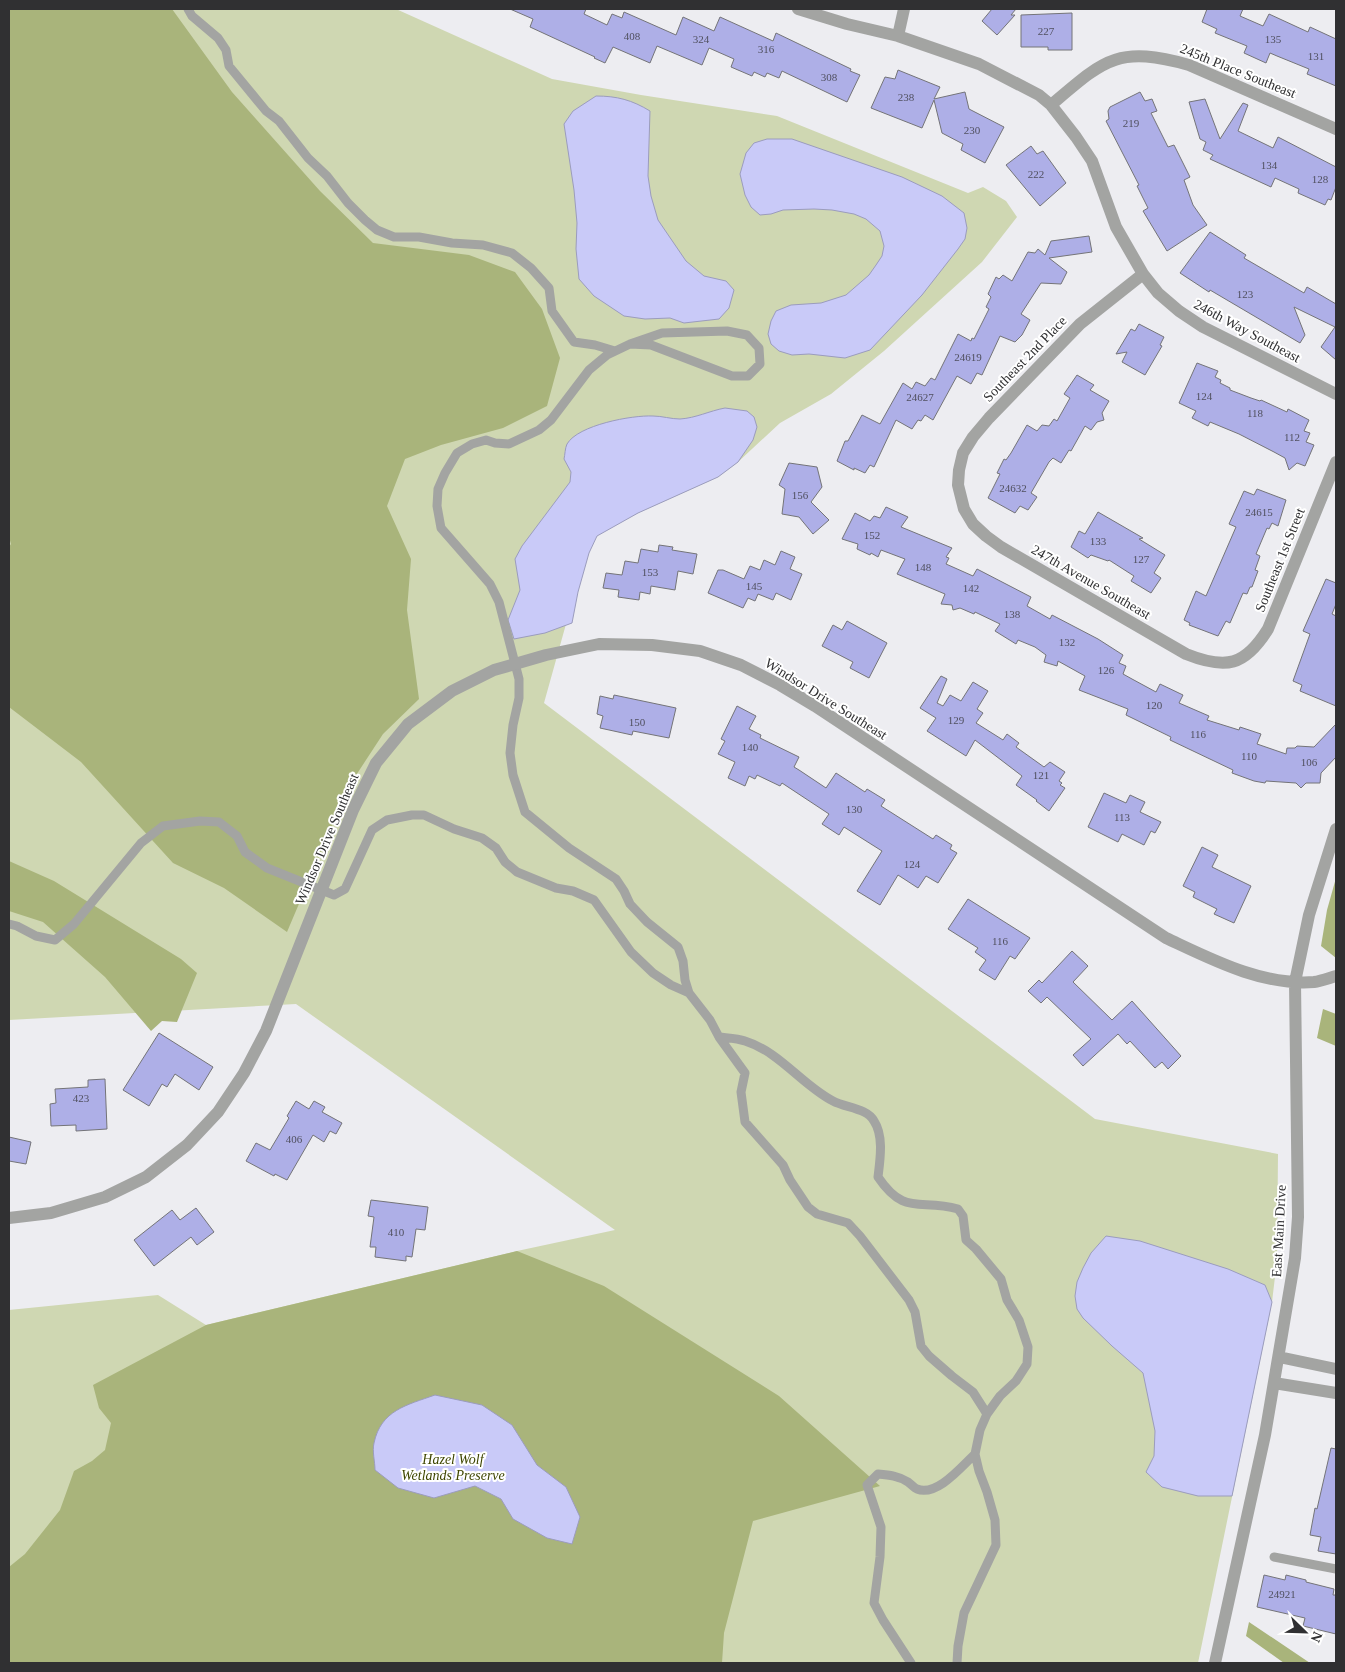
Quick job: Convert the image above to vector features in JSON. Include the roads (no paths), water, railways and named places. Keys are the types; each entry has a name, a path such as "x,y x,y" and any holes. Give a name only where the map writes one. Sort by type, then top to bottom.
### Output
{"street":[{"name":"246th Way Southeast","path":"798,9 847,24 898,36 979,64 1039,95 1051,105 1092,161 1116,227 1143,274 1158,293 1203,327 1336,394"},
{"path":"898,36 904,9"},
{"name":"245th Place Southeast","path":"1051,105 1090,72 1111,60 1144,55 1165,58 1189,65 1336,129"},
{"name":"Southeast 2nd Place","path":"958,485 963,453 973,436 1080,324 1143,274"},
{"name":"Southeast 1st Street","path":"1238,661 1249,654 1268,629 1336,462"},
{"name":"247th Avenue Southeast","path":"958,485 964,509 974,524 1001,547 1186,654 1215,663 1238,661"},
{"name":"Windsor Drive Southeast","path":"9,1218 51,1213 105,1197 146,1177 192,1140 218,1112 244,1073 266,1031 353,810 376,763 408,724 452,691 494,670 546,654 599,644 652,645 700,651 741,665 815,706 1166,938 1218,962 1273,980 1315,982 1336,976"},
{"name":"East Main Drive","path":"1215,1663 1251,1506 1279,1357 1295,1258 1298,1217 1295,982 1309,915 1336,828"},
{"path":"1279,1357 1336,1369"},
{"path":"1274,1383 1336,1393"}],"lane":[{"path":"188,9 192,16 218,38 226,50 229,66 266,111 279,121 308,158 327,176 348,203 371,225 394,237 419,237 452,243 483,245 512,253 531,268 549,288 552,312 574,342 595,345 615,351"},
{"path":"630,344 651,345 732,376 748,376 760,364 760,348 747,335 727,331 662,333 630,344 607,355 589,370 551,420 539,430 509,444 486,440 472,444 457,453 445,473 438,490 437,506 441,528 490,584 498,602 519,679 519,698 513,725 510,753 513,775 525,812 569,848 616,879 630,904 647,922 678,947 683,961 685,980 689,993 710,1020 745,1074 741,1092 745,1122 783,1165 790,1180 808,1207 818,1214 848,1223 860,1236 909,1300 915,1312 921,1346 929,1356 973,1392 987,1414"},
{"path":"9,924 36,936 56,940 74,924 141,843 163,826 200,821 220,822 237,836 245,852 267,868 334,895 345,889 372,830 388,820 412,815 424,815 454,829 482,838 496,848 505,862 516,872 556,888 573,891 594,900 631,952 670,985 689,993"},
{"path":"719,1036 746,1041 770,1054 820,1094 844,1106 864,1112 874,1119 879,1133 880,1163 878,1177 896,1197 906,1204 944,1205 958,1209 963,1216 966,1240 1001,1279 1007,1300 1020,1320 1028,1347 1027,1364 1016,1381 1000,1396 987,1414 980,1430 975,1454 995,1520 996,1545 964,1613 957,1663"},
{"path":"911,1663 874,1603 880,1557 881,1527 868,1485 878,1474 892,1475 907,1481 917,1489 931,1490 946,1482 975,1454"},
{"path":"1274,1557 1336,1569"}],"water":[{"path":"596,96 624,99 650,111 648,176 651,196 658,220 686,261 704,276 726,281 734,290 729,308 719,319 684,323 670,318 645,319 624,316 594,296 579,279 574,190 564,124 573,111"},
{"path":"767,139 792,139 902,177 942,196 964,213 967,228 965,239 922,295 870,350 845,358 809,354 792,355 779,351 771,344 768,334 776,311 791,305 821,303 846,295 869,275 882,256 884,246 880,231 866,219 854,214 814,209 783,210 760,215 751,207 745,195 740,174 746,153 754,143"},
{"path":"725,408 747,411 754,417 757,427 753,440 738,462 718,477 638,513 597,536 589,553 572,623 545,633 514,639 508,620 520,590 515,559 522,546 570,482 571,472 564,459 567,444 573,437 582,431 619,419 653,416 680,419"},
{"path":"1106,1236 1140,1241 1228,1269 1265,1285 1272,1302 1232,1496 1198,1496 1162,1487 1146,1472 1154,1456 1155,1431 1143,1373 1083,1318 1077,1309 1075,1296 1077,1282 1091,1253"},
{"path":"435,1395 482,1405 512,1425 537,1465 566,1487 580,1517 572,1544 547,1538 513,1519 501,1499 475,1486 434,1498 398,1488 375,1470 373,1446 377,1432 383,1423 397,1410"}],"park label":[{"name":"Hazel Wolf Wetlands Preserve","path":"453,1468"}]}
